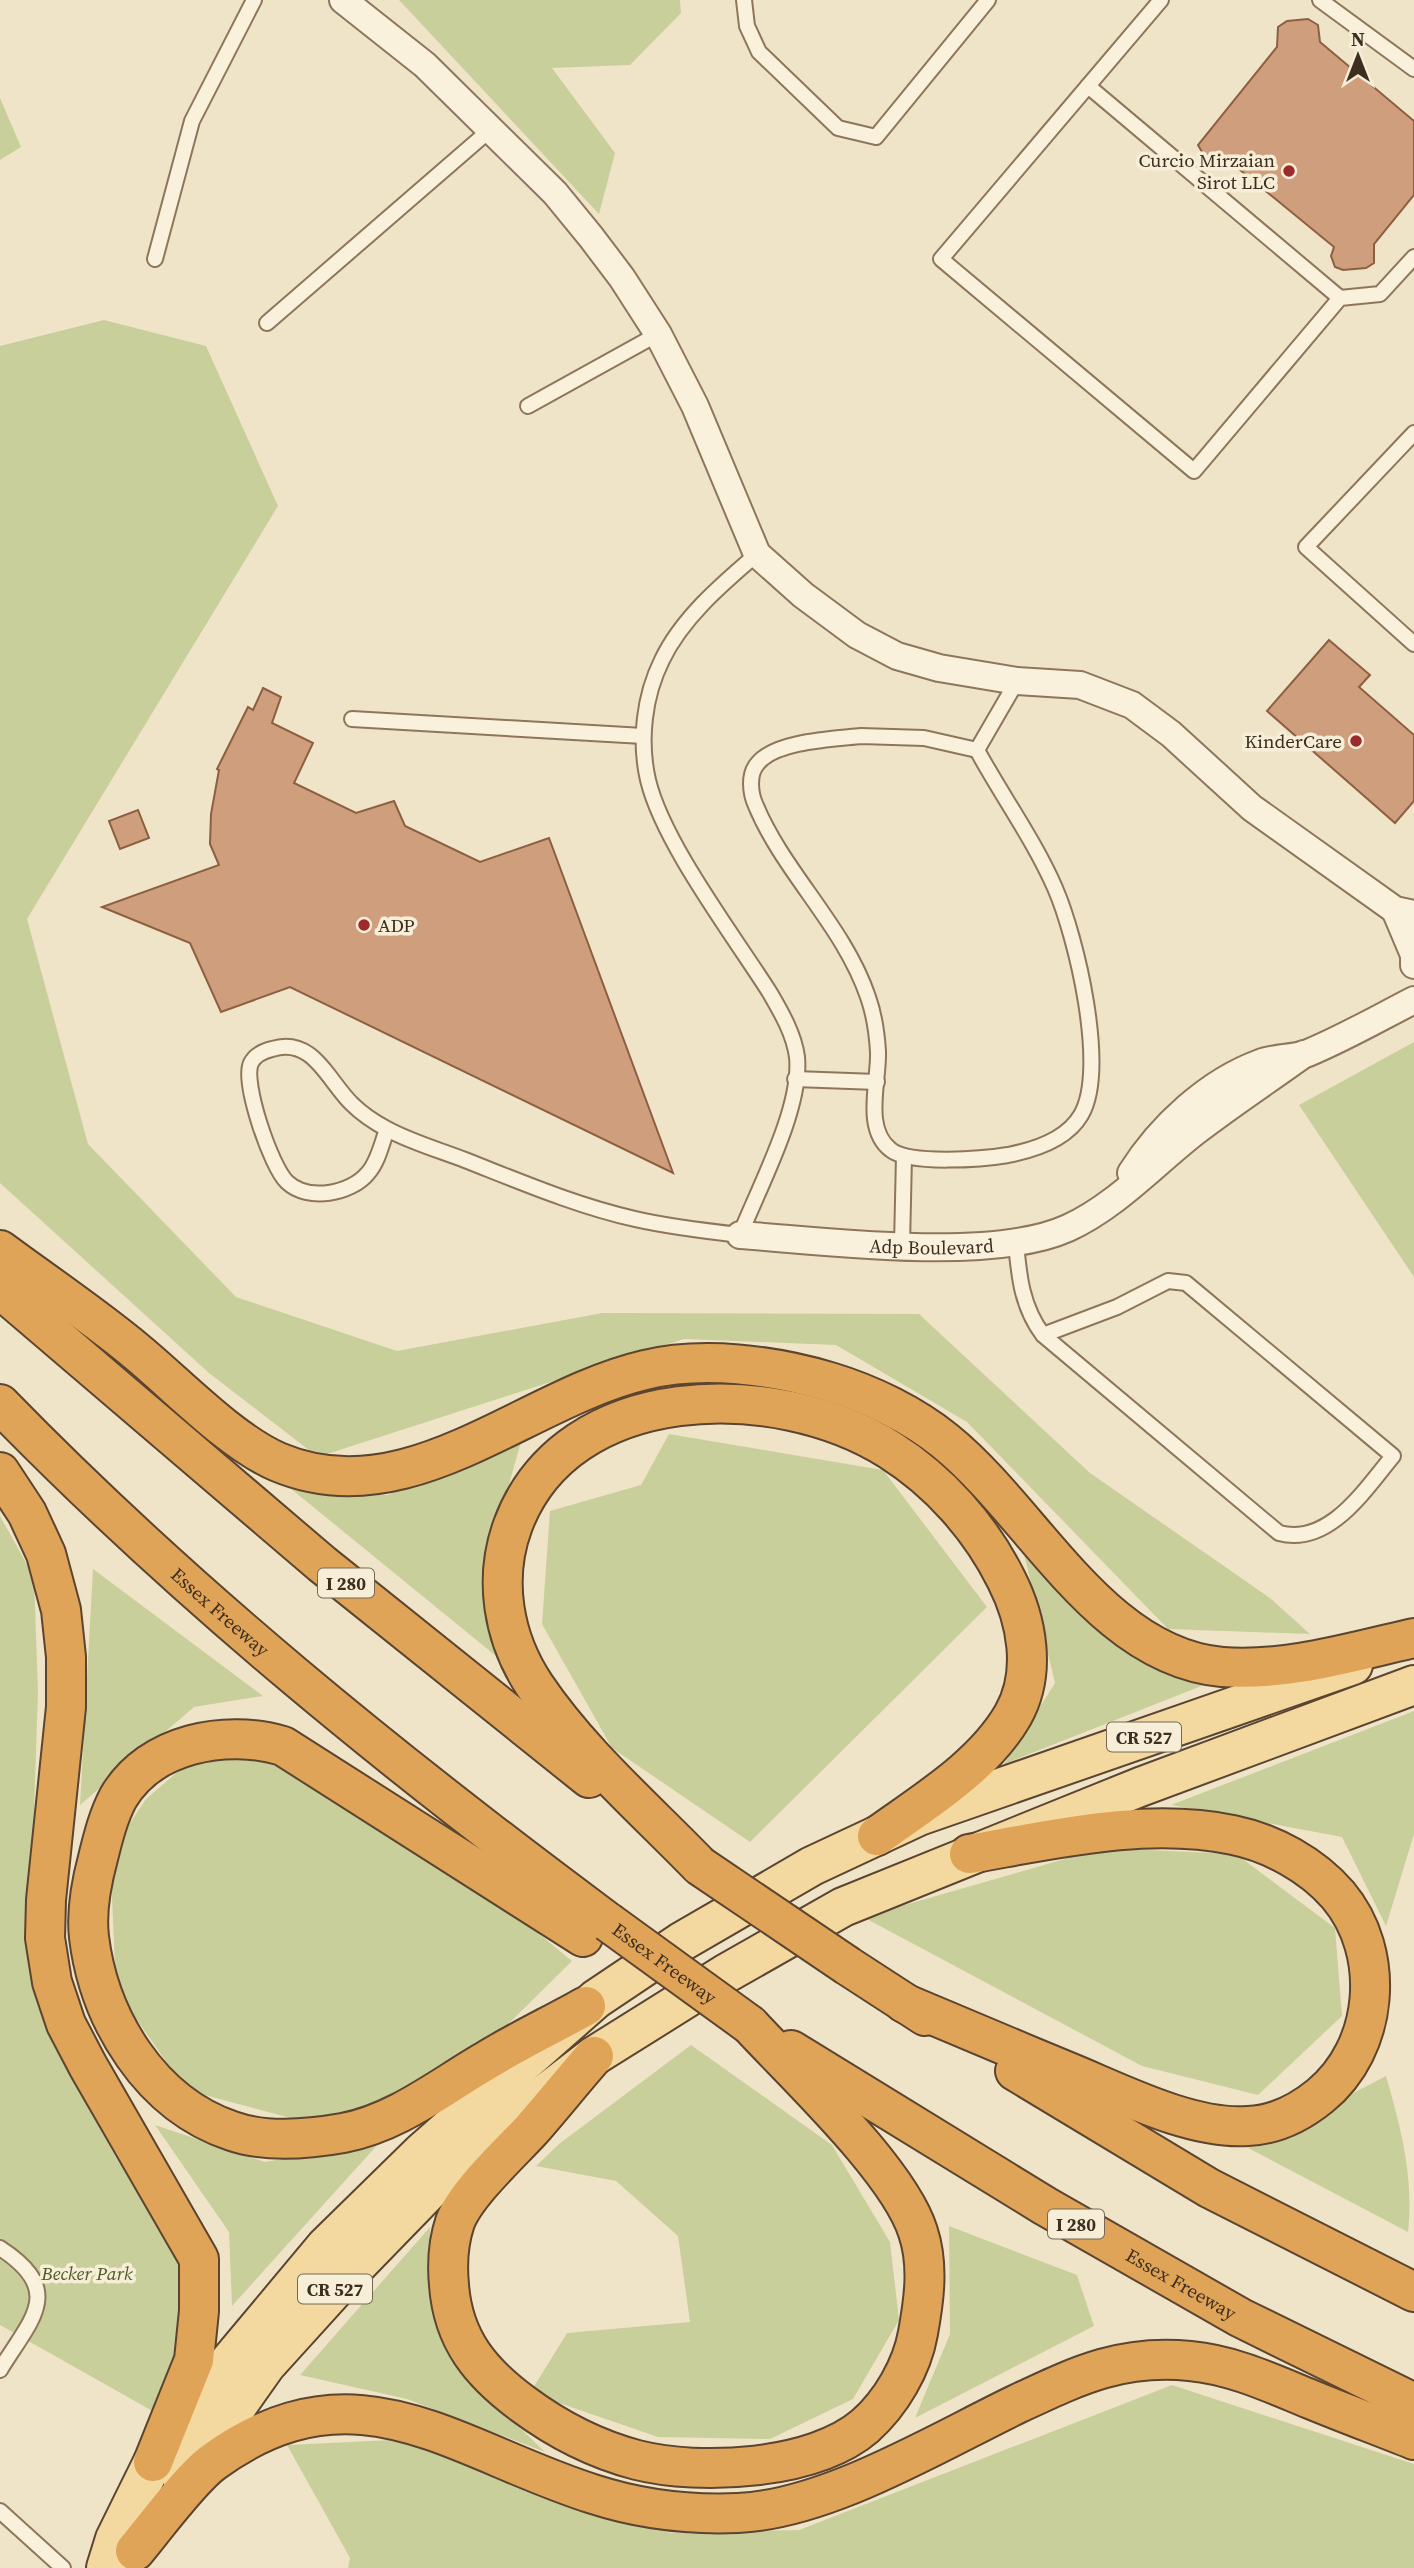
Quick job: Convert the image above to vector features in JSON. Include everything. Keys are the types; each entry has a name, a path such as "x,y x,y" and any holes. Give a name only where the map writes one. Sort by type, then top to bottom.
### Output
{"highway":[{"path":"0,1250 132,1348 244,1442 277,1462 313,1473 338,1477 398,1472 433,1460 600,1384 646,1369 690,1364 773,1369 831,1382 914,1418 947,1442 1001,1494 1081,1585 1129,1631 1169,1654 1218,1667 1269,1668 1414,1638"},
{"name":"I 280","path":"0,1289 322,1564 700,1866 904,2003 1209,2188 1414,2292"},
{"name":"Essex Freeway","path":"0,1404 135,1535 215,1606 479,1826 595,1929 675,1973 750,2025 1045,2206 1241,2318 1414,2403"},
{"path":"700,1866 581,1742 534,1685 512,1640 504,1609 502,1577 508,1539 523,1499 545,1470 571,1446 607,1426 674,1408 698,1404 750,1405 802,1412 845,1427 889,1450 930,1479 965,1516 992,1550 1013,1592 1026,1631 1026,1673 1014,1713 996,1740 951,1782 877,1836"},
{"path":"0,1472 27,1513 46,1553 61,1610 66,1657 66,1707 46,1900 45,1938 52,1982 66,2024 88,2066 200,2259 200,2311 194,2360 153,2462"},
{"path":"586,2006 489,2059 416,2104 380,2121 346,2132 316,2137 282,2138 233,2132 175,2101 128,2046 99,1982 89,1937 89,1905 104,1834 118,1798 134,1777 180,1749 202,1742 260,1739 282,1745 595,1929"},
{"path":"904,2003 1140,2102 1204,2120 1246,2126 1288,2118 1311,2103 1330,2088 1362,2037 1370,2000 1367,1955 1359,1930 1339,1896 1286,1854 1234,1835 1145,1828 1066,1837 970,1854"},
{"path":"594,2056 489,2174 456,2220 447,2258 454,2323 482,2371 551,2424 593,2446 639,2460 682,2467 762,2466 837,2443 864,2426 892,2393 915,2351 924,2287 918,2232 905,2204 888,2179 838,2121 750,2025"},
{"path":"122,2562 212,2463 282,2424 346,2411 404,2420 593,2494 639,2506 688,2512 741,2513 791,2504 841,2488 1091,2369 1142,2361 1190,2361 1240,2371 1414,2440"}],"main road":[{"name":"CR 527","path":"122,2562 115,2539 153,2462 204,2392 326,2246 422,2152 586,2006 681,1942 812,1866 919,1816 1414,1643"},
{"name":"CR 527","path":"122,2562 266,2365 353,2269 457,2162 594,2056 725,1974 843,1907 970,1854 1414,1685"}],"street":[{"path":"343,0 425,65 555,193 591,236 658,334 695,406 757,554 814,603 857,635 897,656 939,668 1017,681 1080,685 1132,705 1171,734 1252,808 1404,912 1414,965"},
{"name":"Adp Boulevard","path":"1115,1198 1140,1158 1175,1118 1208,1092 1260,1063 1304,1054 1414,1000"},
{"name":"Adp Boulevard","path":"740,1235 902,1245 1016,1242 1067,1229 1115,1198 1143,1188 1292,1078 1304,1054"}],"lane":[{"path":"155,259 192,121 254,0"},
{"path":"744,0 747,26 759,52 838,128 876,136 988,0"},
{"path":"1161,0 941,259 1194,471 1340,298 1380,294 1414,257"},
{"path":"1320,0 1414,69"},
{"path":"1088,86 1340,298"},
{"path":"267,323 491,129"},
{"path":"528,406 658,334"},
{"path":"1412,637 1306,547 1414,433"},
{"path":"387,1129 371,1170 361,1181 329,1193 310,1193 296,1188 286,1182 276,1166 254,1102 248,1074 252,1062 258,1055 281,1046 303,1049 313,1056 352,1104 387,1129 575,1202 654,1223 740,1235 791,1108 797,1056 786,1023 663,820 648,780 643,736 649,696 662,660 683,627 719,587 757,554"},
{"path":"977,750 1017,681"},
{"path":"352,719 643,736"},
{"path":"905,737 952,742 977,750 1054,885 1068,921 1081,966 1087,1010 1088,1098 1081,1115 1069,1129 1023,1152 969,1158 904,1156 882,1141 874,1118 877,1082 877,1030 868,997 852,958 764,822 753,797 752,772 758,761 772,752 823,740 905,737"},
{"path":"796,1079 877,1082"},
{"path":"902,1245 904,1156"},
{"path":"1016,1242 1024,1300 1031,1319 1043,1335 1279,1532 1300,1535 1334,1521 1394,1456 1186,1283 1168,1281 1117,1307 1043,1335"},
{"path":"0,2248 27,2270 39,2291 36,2312 0,2370"},
{"path":"0,2511 63,2568"}],"green space":[{"path":"399,0 680,0 681,13 630,65 552,68 615,153 599,214"},
{"path":"0,98 21,147 0,160"},
{"path":"104,320 206,346 278,506 27,919 88,1144 236,1297 397,1351 602,1313 919,1314 1090,1473 1270,1598 1310,1634 1168,1629 967,1422 836,1345 684,1339 318,1457 209,1373 0,1183 0,346"},
{"path":"1414,1042 1414,1277 1299,1105"},
{"path":"669,1434 883,1470 987,1607 750,1842 612,1748 542,1624 550,1511 641,1485"},
{"path":"522,1438 483,1577 496,1656 290,1488 388,1495"},
{"name":"Becker Park","path":"0,1516 34,1577 38,1692 29,1963 62,2059 115,2156 188,2269 189,2321 156,2413 0,2325"},
{"path":"1023,1550 1113,1641 1204,1685 1004,1764 1055,1683"},
{"path":"93,1569 263,1696 194,1707 80,1805"},
{"path":"1414,1711 1414,1834 1386,1926 1342,1837 1171,1805"},
{"path":"196,1756 276,1763 467,1875 572,1961 487,2045 370,2111 317,2125 186,2090 116,1990 110,1853 146,1799"},
{"path":"1103,1848 1236,1854 1335,1928 1342,2016 1258,2095 1142,2066 863,1917"},
{"path":"691,2045 832,2145 890,2242 899,2320 853,2399 770,2439 658,2437 530,2393 567,2333 690,2322 678,2236 616,2181 536,2166 559,2144"},
{"path":"1386,2076 1408,2173 1408,2232 1248,2148"},
{"path":"155,2125 265,2162 380,2142 232,2306 229,2232"},
{"path":"949,2226 1077,2275 1094,2326 915,2418 950,2334"},
{"path":"430,2227 430,2299 454,2364 545,2452 407,2399 300,2375"},
{"path":"1172,2385 1414,2464 1414,2568 348,2568 350,2558 287,2445 412,2439 566,2502 671,2533 799,2530"}],"building":[{"path":"1308,19 1318,25 1320,42 1414,121 1414,195 1374,244 1374,263 1366,268 1343,270 1335,267 1331,256 1334,247 1223,156 1206,159 1198,145 1277,47 1278,27 1287,21"},
{"path":"1329,640 1370,675 1359,687 1414,735 1414,801 1395,823 1267,711"},
{"name":"ADP","path":"263,688 281,697 272,723 313,743 294,783 356,813 394,801 405,826 480,862 549,838 673,1173 290,987 221,1012 190,943 102,907 219,865 210,844 217,769 248,707 253,710"},
{"path":"138,810 149,838 120,849 109,821"}],"place":[{"name":"Curcio Mirzaian Sirot LLC","path":"1289,171"},
{"name":"KinderCare","path":"1356,741"},
{"name":"ADP","path":"364,925"}]}
